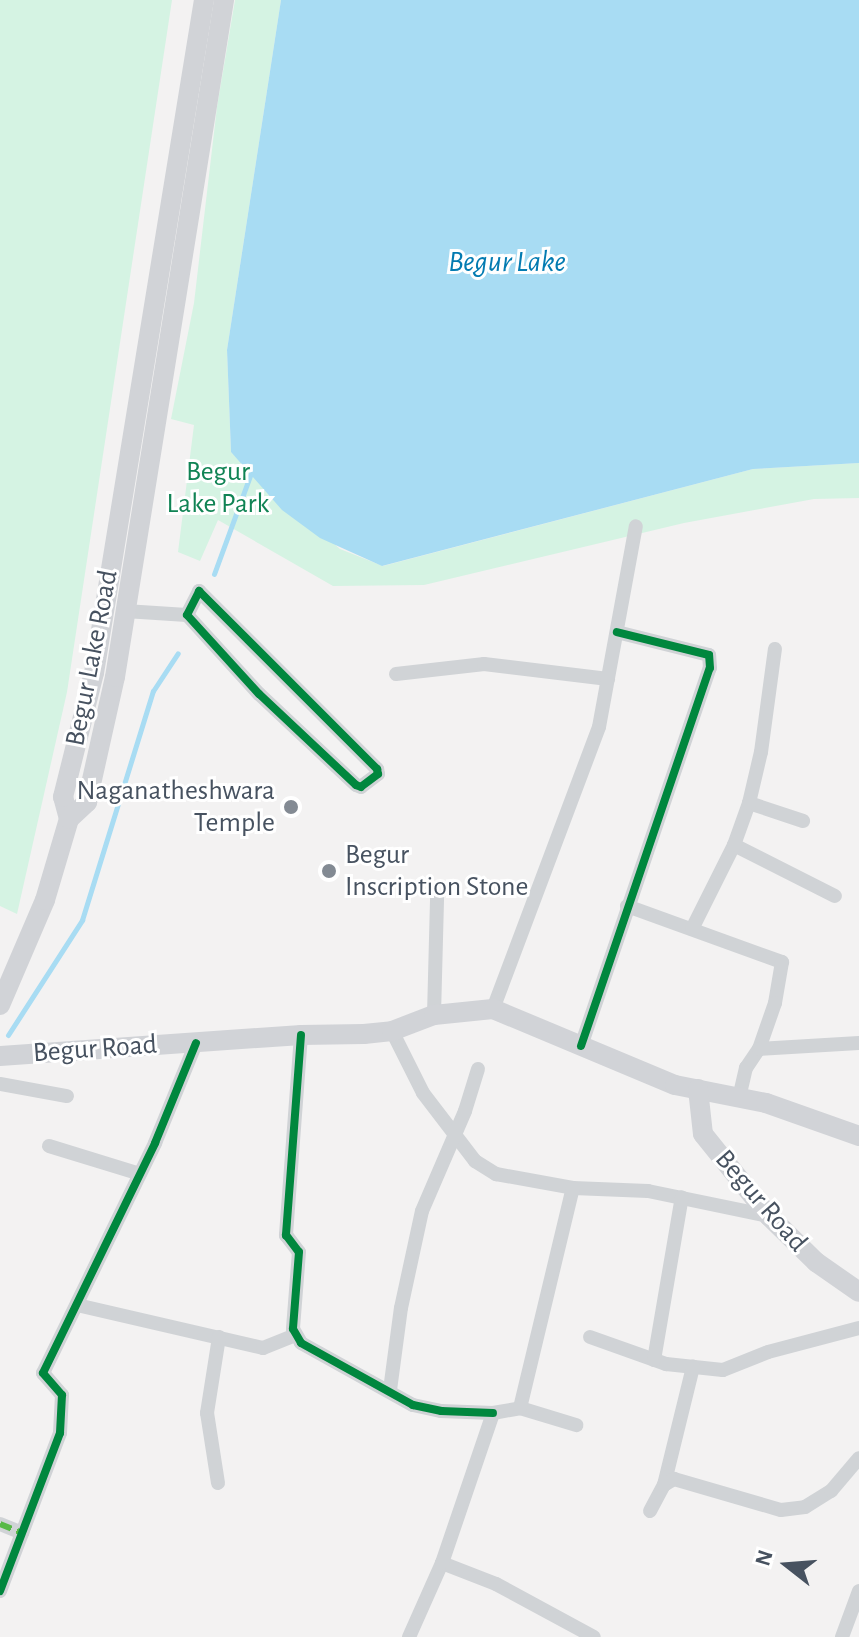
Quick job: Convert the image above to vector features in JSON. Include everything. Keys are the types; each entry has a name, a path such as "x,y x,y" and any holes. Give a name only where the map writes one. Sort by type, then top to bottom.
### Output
{"main road":[{"name":"Begur Lake Road","path":"204,0 94,673 63,797 69,819 87,802 115,677 224,0"},
{"path":"165,233 186,237"},
{"path":"112,552 133,557"},
{"path":"0,1005 41,911 69,819"},
{"name":"Begur Road","path":"0,1056 392,1031 434,1015 493,1009 675,1085 766,1103 859,1136"},
{"name":"Begur Road","path":"698,1089 703,1134 769,1216 816,1262 859,1292"}],"street":[{"path":"493,1009 593,748 636,526"},
{"path":"125,611 187,615 259,694 356,785 361,787 378,774 199,591 187,615"},
{"path":"581,1046 710,668 709,655 617,632"},
{"path":"692,929 734,845 749,803 761,752 775,649"},
{"path":"396,674 484,664 608,679"},
{"path":"749,803 803,821"},
{"path":"734,845 835,896"},
{"path":"434,1015 437,897"},
{"path":"627,906 782,962 775,1003 759,1049 746,1068 739,1098"},
{"path":"392,1031 423,1093 475,1161 496,1174 573,1188 648,1191 769,1216"},
{"path":"301,1035 286,1235 299,1252 293,1329 301,1343 426,1410 493,1413 520,1408 576,1425"},
{"path":"0,1591 60,1433 62,1395 43,1373 140,1174 196,1043"},
{"path":"759,1049 859,1043"},
{"path":"390,1390 401,1308 422,1211 455,1136 478,1069"},
{"path":"0,1084 67,1096"},
{"path":"49,1146 140,1174"},
{"path":"520,1408 573,1188"},
{"path":"654,1360 682,1197"},
{"path":"77,1305 263,1348 296,1335"},
{"path":"590,1337 654,1360 723,1370 768,1352 859,1328"},
{"path":"218,1483 207,1413 219,1337"},
{"path":"650,1511 664,1485 693,1367"},
{"path":"409,1637 442,1563 493,1413"},
{"path":"664,1485 674,1479 781,1510 805,1507 831,1491 859,1458"},
{"path":"0,1524 22,1533"},
{"path":"442,1563 496,1584 594,1637"},
{"path":"842,1637 859,1591"}],"green space":[{"path":"0,0 172,0 67,692 17,914 0,906"},
{"name":"Begur Lake Park","path":"235,0 281,0 227,350 231,452 340,549 383,566 753,469 859,463 859,498 814,499 684,523 424,585 333,586 218,520 200,561 178,552 194,425 171,419 194,303 217,107"}],"water":[{"name":"Begur Lake","path":"281,0 859,0 859,463 753,469 382,566 320,538 282,510 231,452 227,350"}],"waterway":[{"path":"214,574 251,473"},
{"path":"8,1035 82,920 153,691 178,653"}],"marked path":[{"path":"0,1524 22,1533"}],"cycle path":[{"path":"199,591 377,769 378,774 361,787 356,785 259,694 187,615 199,591"},
{"path":"581,1046 710,668 709,655 617,632"},
{"path":"301,1035 286,1235 299,1252 293,1329 301,1343 413,1405 441,1411 493,1413"},
{"path":"0,1591 60,1433 62,1395 43,1373 155,1143 196,1043"}],"place":[{"name":"Naganatheshwara Temple","path":"291,807"},
{"name":"Begur Inscription Stone","path":"329,871"}]}
